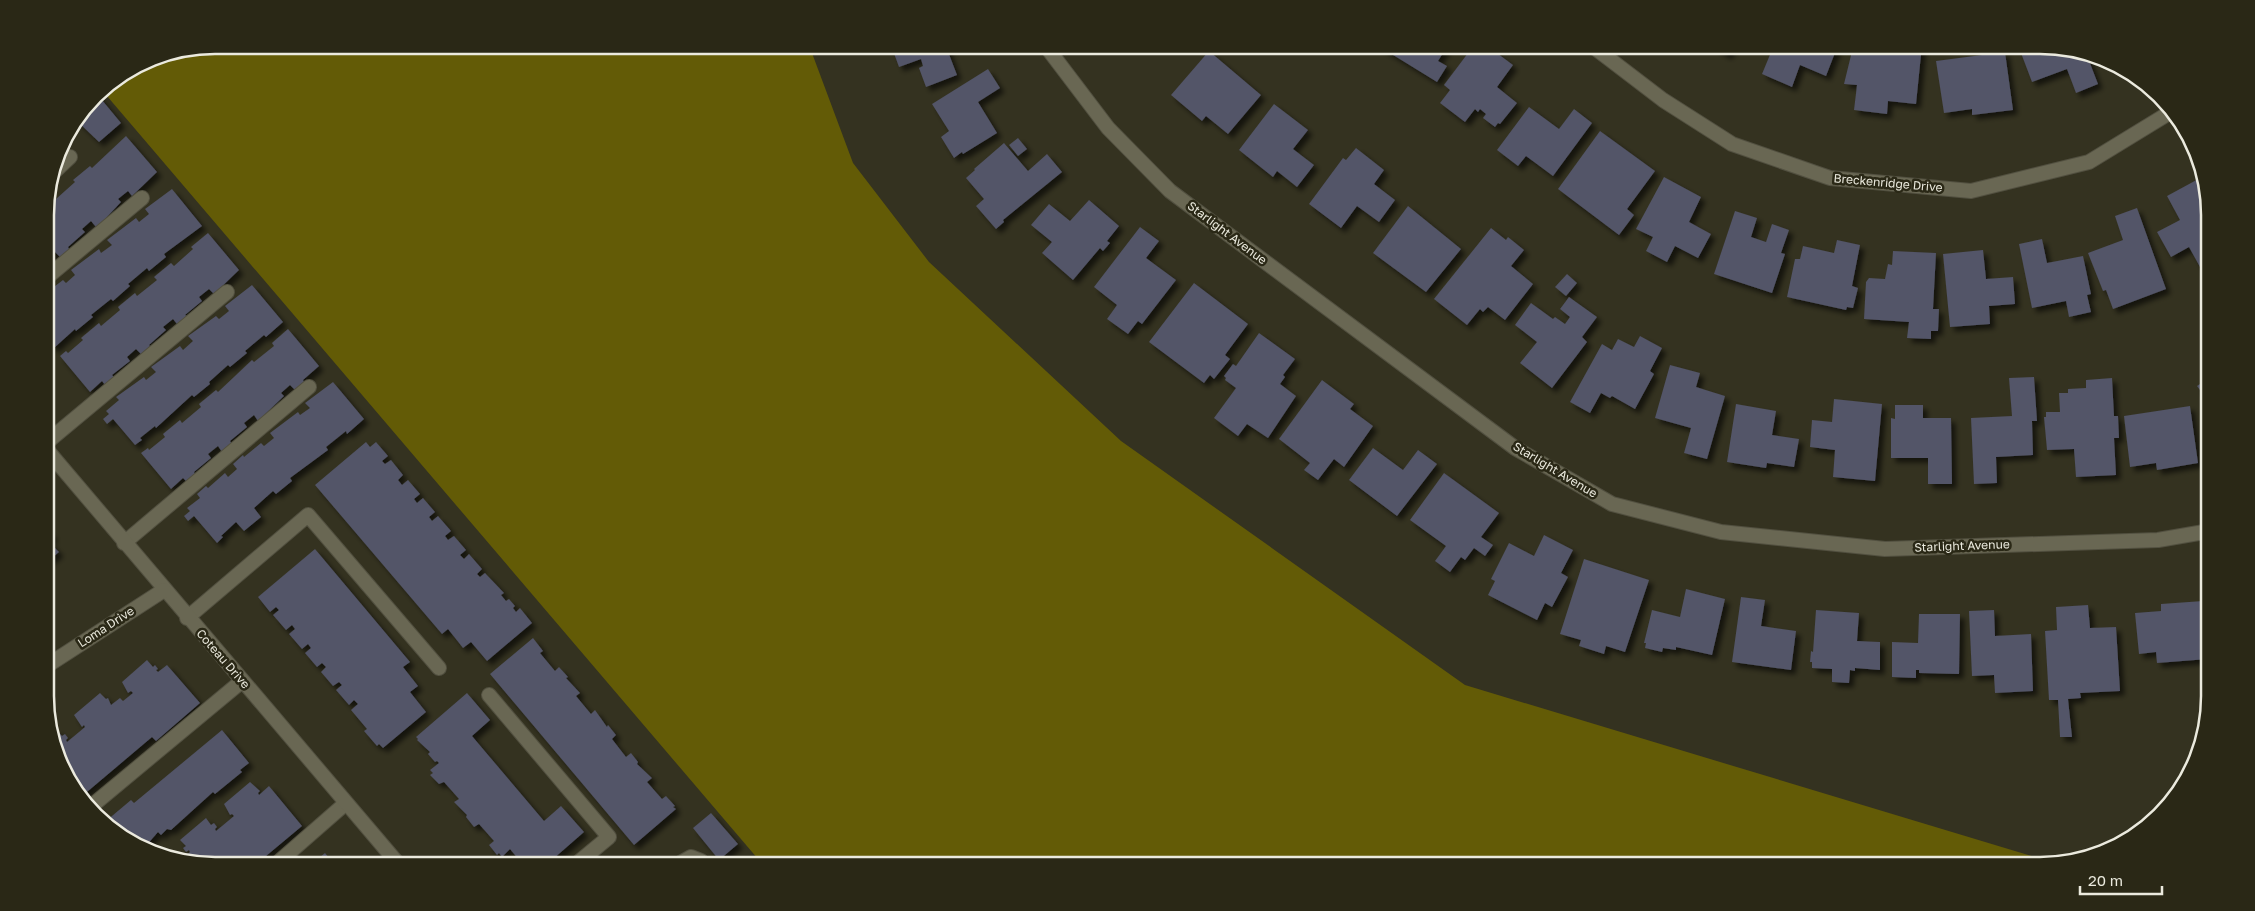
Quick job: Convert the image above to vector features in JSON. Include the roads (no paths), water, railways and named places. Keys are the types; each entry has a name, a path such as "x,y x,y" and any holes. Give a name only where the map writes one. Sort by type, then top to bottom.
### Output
{"street":[{"name":"Starlight Avenue","path":"1052,54 1108,128 1170,191 1515,448 1612,504 1720,532 1885,549 2158,540 2201,533"},
{"name":"Breckenridge Drive","path":"1604,54 1663,100 1732,144 1830,178 1971,191 2089,162 2166,115"},
{"path":"61,165 70,157"},
{"path":"54,271 142,198"},
{"path":"54,436 227,292"},
{"path":"124,543 308,387"},
{"name":"Coteau Drive","path":"54,458 187,618 392,857"},
{"path":"187,618 308,515 439,668"},
{"name":"Loma Drive","path":"54,661 164,590"},
{"path":"95,804 242,681"},
{"path":"488,695 609,837 585,857"},
{"path":"284,857 346,803"}]}
